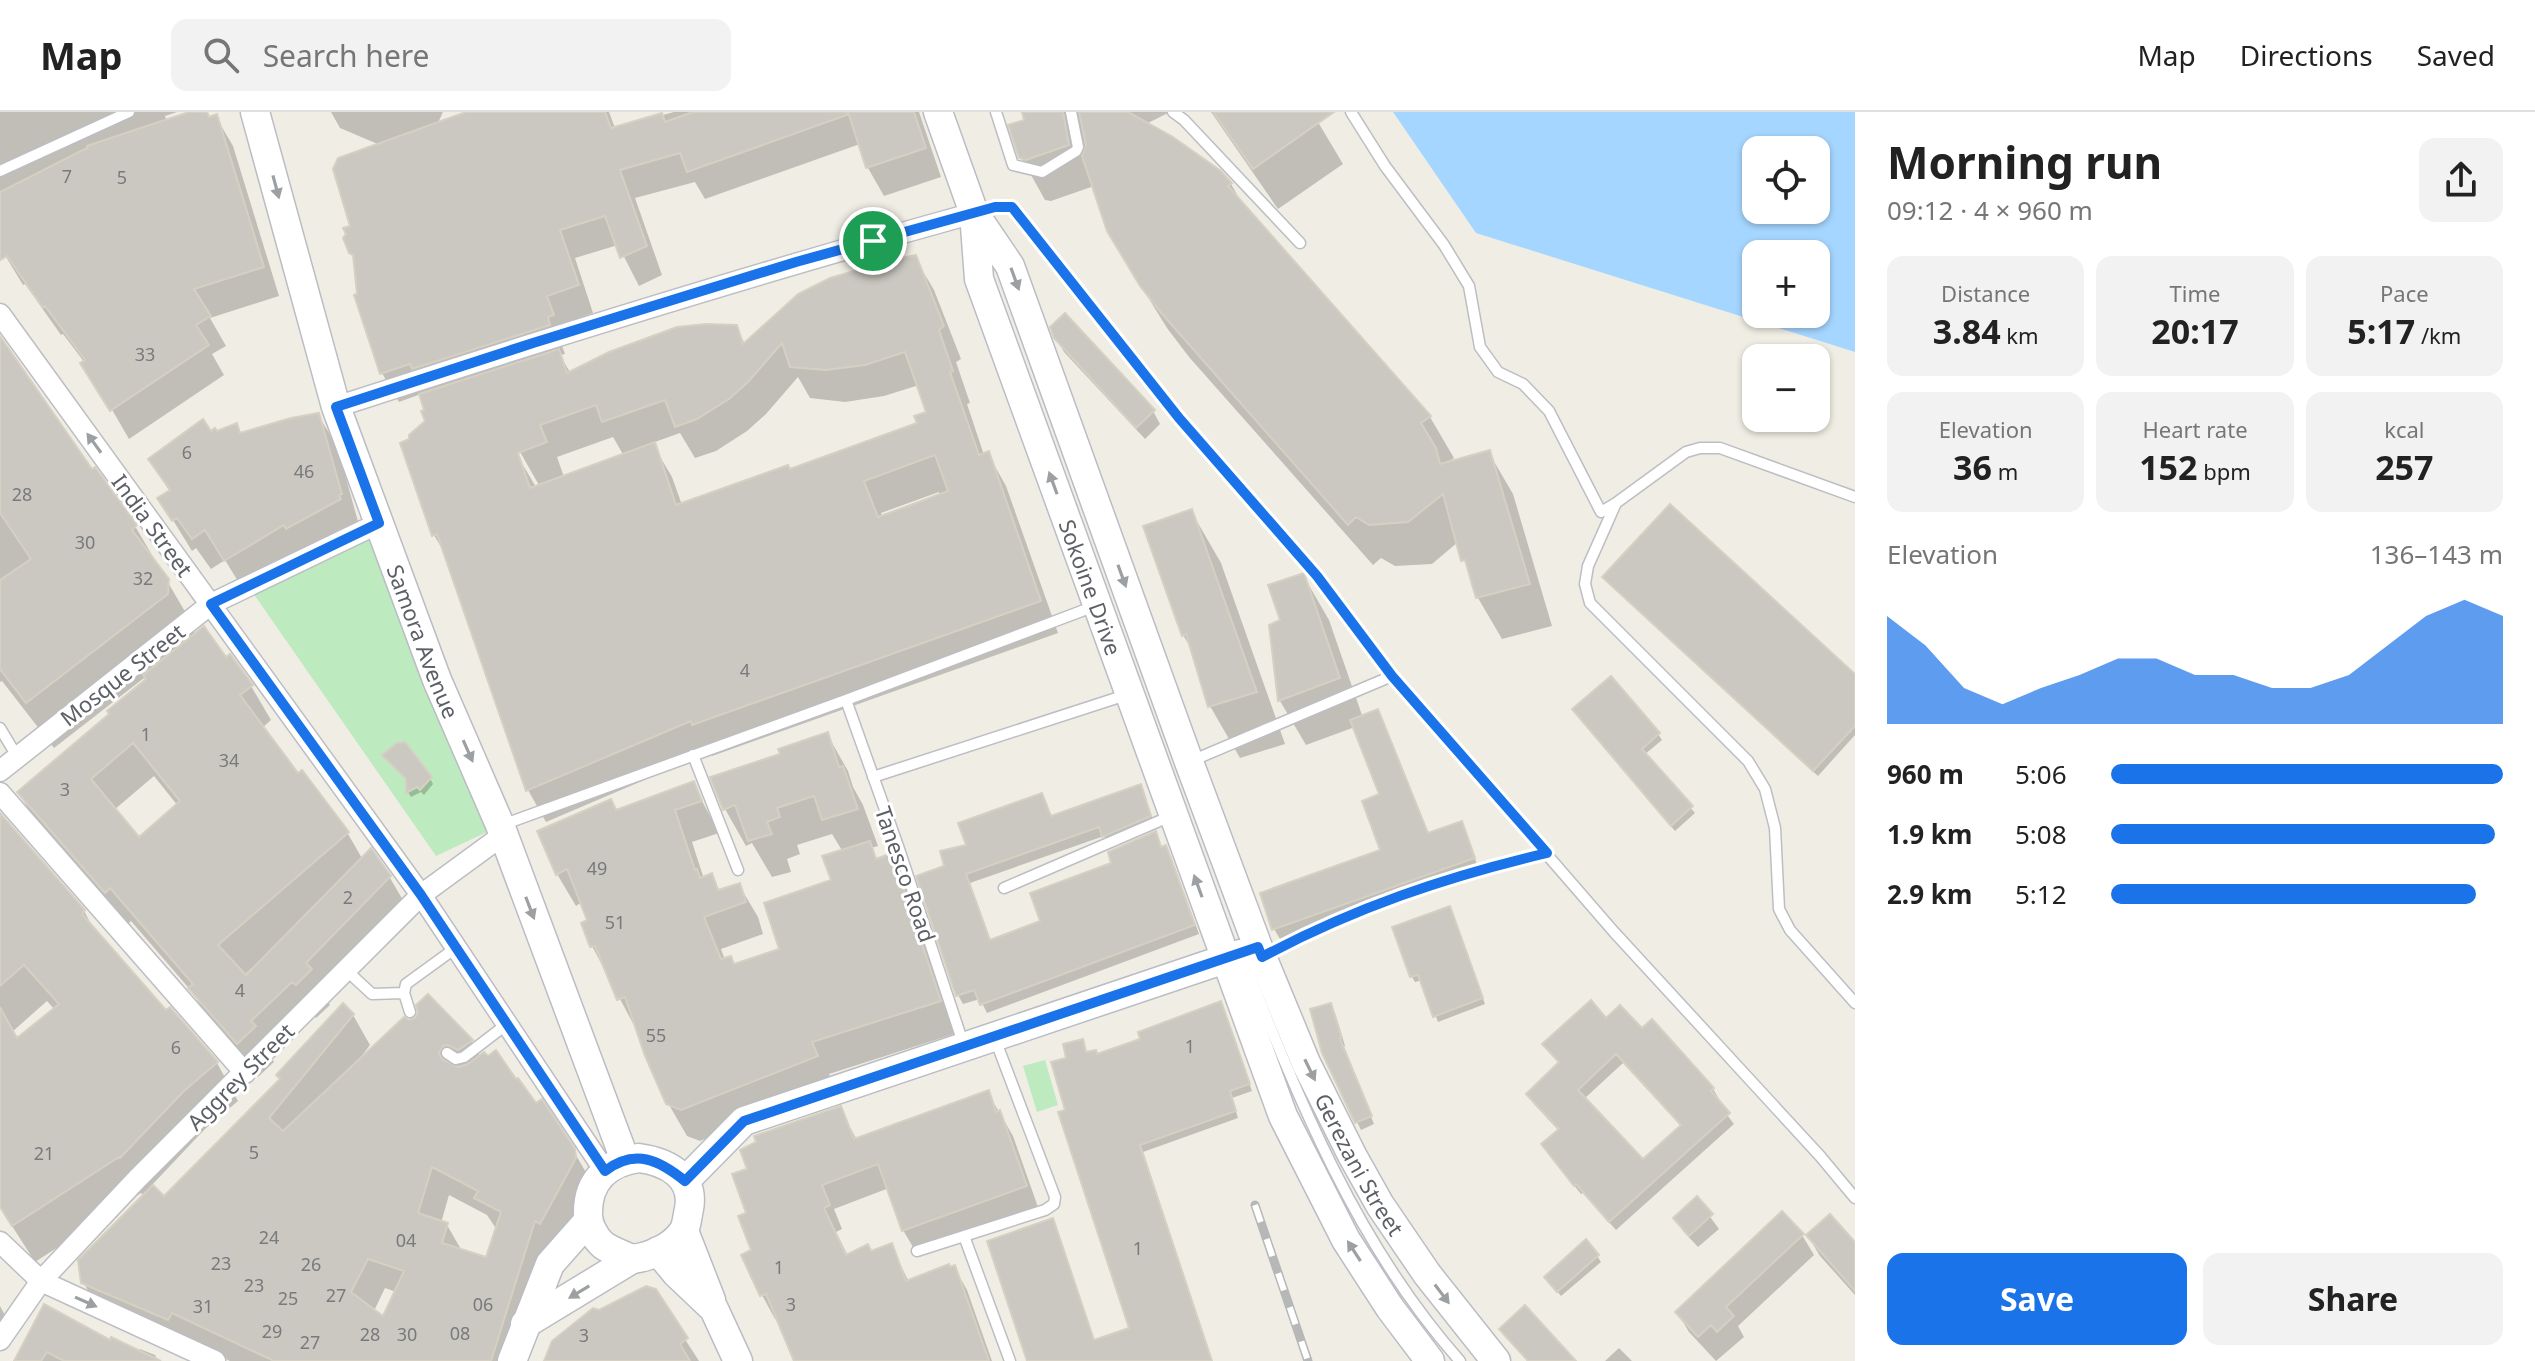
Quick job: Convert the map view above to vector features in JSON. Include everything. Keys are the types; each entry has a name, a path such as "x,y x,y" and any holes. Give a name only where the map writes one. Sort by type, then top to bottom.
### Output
{"street":[{"name":"Samora Avenue","path":"255,112 336,407 437,680 502,830 615,1166"},
{"name":"Sokoine Drive","path":"938,112 974,213 1010,266 1189,762 1246,954"},
{"path":"336,407 796,262 974,213"},
{"name":"Sokoine Drive","path":"974,213 979,279 1173,816 1246,954"},
{"name":"India Street","path":"0,314 421,895 507,1024 615,1166"},
{"name":"Mosque Street","path":"0,771 211,604 379,523"},
{"path":"0,793 245,1073"},
{"name":"Aggrey Street","path":"0,1340 41,1281 94,1222 421,895 502,830"},
{"path":"685,1181 744,1121 1246,954"},
{"name":"Gerezani Street","path":"1246,954 1283,1116 1346,1240 1390,1308 1430,1361"},
{"name":"Gerezani Street","path":"1246,954 1380,1205 1427,1274 1496,1361"},
{"path":"714,1309 676,1273 645,1255 603,1245 588,1221 588,1196 595,1183 615,1166 653,1160 665,1165 685,1181 691,1194 684,1231 738,1361"},
{"path":"512,1361 550,1264 588,1221"},
{"path":"525,1324 645,1255 671,1244 684,1231"},
{"path":"0,1242 41,1281 215,1361"}],"lane":[{"path":"0,171 129,112"},
{"path":"996,112 1013,165 1042,172 1078,147 1071,112"},
{"path":"1173,112 1300,243"},
{"path":"1351,112 1469,286 1480,347 1498,372 1523,384 1549,411 1601,512 1686,452 1700,448 1720,448 1855,497"},
{"path":"974,213 995,207 1012,207 1179,418 1317,576 1392,676 1614,932 1855,1198"},
{"path":"1616,503 1588,566 1585,584 1590,603 1748,761 1765,789 1775,828 1779,909 1790,930 1855,1003"},
{"path":"502,830 693,755 1097,605"},
{"path":"1189,762 1392,676"},
{"path":"873,777 1129,694"},
{"name":"Tanesco Road","path":"846,700 965,1048"},
{"path":"0,728 18,758"},
{"path":"693,755 738,870"},
{"path":"1004,888 1173,816"},
{"path":"1460,1361 1397,1279 1354,1212 1292,1081 1246,954 1398,895 1547,853"},
{"path":"410,1012 404,993 406,984 457,947"},
{"path":"346,970 372,994 404,993"},
{"path":"447,1053 456,1059 464,1057 507,1024"},
{"path":"917,1251 1045,1210 1054,1204 1055,1197 995,1037"},
{"path":"964,1236 1010,1361"}],"green space":[{"path":"370,537 487,832 436,856 253,593"},
{"path":"1045,1060 1058,1105 1037,1112 1023,1066"}],"water":[{"path":"1393,112 1855,112 1855,352 1779,328 1830,328 1830,240 1742,240 1742,317 1476,233"}],"building":[{"path":"189,112 207,112 209,117 217,114 264,267 194,289 211,316 196,325 209,345 110,411 80,363 85,360 45,306 43,308 7,256 0,260 0,192 87,146"},
{"path":"466,112 605,112 611,128 662,113 665,122 693,112 846,112 847,115 687,172 680,153 620,170 647,246 620,258 605,216 560,230 579,285 547,296 554,315 548,317 550,325 412,369 410,364 380,374 354,295 357,294 353,255 349,253 343,238 346,234 343,228 350,226 333,169 338,158"},
{"path":"848,112 914,112 926,148 866,168"},
{"path":"1022,112 1063,112 1069,145 1026,160 1019,158 1008,125 1024,120"},
{"path":"1079,112 1128,112 1173,137 1221,171 1232,183 1228,186 1431,416 1421,423 1436,448 1440,464 1490,450 1530,584 1476,598 1465,560 1461,561 1443,494 1408,522 1369,525 1356,517 1348,525 1140,286 1107,231 1082,156 1086,145"},
{"path":"1213,112 1334,112 1253,169"},
{"path":"916,255 944,326 939,330 953,371 950,372 979,455 989,451 1041,601 692,725 691,721 526,791 437,534 432,536 400,443 409,439 409,435 425,421 419,394 559,349 567,373 609,352 677,327 737,325 743,344 798,294 830,278","holes":["782,343 790,367 826,370 865,365 905,352 926,412 914,416 917,423 790,469 788,465 676,505 655,442 530,488 518,453 547,442 540,425 596,405 602,422 665,400 675,427 697,419 729,399","935,455 948,491 878,517 864,481"]},
{"path":"1065,313 1155,410 1136,428 1054,338 1050,327"},
{"path":"0,336 92,469 95,467 137,525 132,530 169,579 168,594 26,703 0,669 0,580 31,559 0,513"},
{"path":"319,413 341,499 286,529 284,525 224,561 205,530 192,539 177,518 172,521 157,498 170,490 148,459 203,419 211,431 237,423 240,433"},
{"path":"1670,504 1855,674 1855,726 1813,771 1602,577"},
{"path":"1192,509 1257,692 1208,707 1186,634 1182,636 1143,526"},
{"path":"1304,573 1340,678 1278,701 1269,625 1280,620 1268,585"},
{"path":"204,626 226,657 230,654 253,685 240,695 298,773 302,770 349,832 218,945 246,975 371,848 391,876 306,963 312,969 296,985 292,982 251,1021 256,1026 237,1044 188,988 193,984 110,888 105,893 17,792 109,714 107,711 146,679 143,675","holes":["133,743 180,801 139,837 91,779"]},
{"path":"1611,676 1660,733 1642,749 1693,806 1671,826 1572,709"},
{"path":"1378,709 1428,833 1462,821 1475,858 1272,930 1260,893 1380,850 1362,801 1379,794 1350,720"},
{"path":"828,732 839,767 843,766 858,809 822,820 814,796 777,808 780,817 767,822 772,834 748,841 735,805 723,810 710,777 780,754 778,749"},
{"path":"405,742 432,777 420,790 417,787 406,793 406,779 382,755 397,743"},
{"path":"694,781 702,801 675,810 695,870 700,878 712,873 718,890 740,883 746,902 704,917 721,959 731,956 734,964 779,949 764,903 831,880 822,856 870,841 876,859 889,854 901,881 941,1001 812,1042 818,1056 681,1110 666,1104 645,1056 625,997 617,1000 595,946 590,947 581,923 587,920 567,869 556,875 537,831 611,799 616,810"},
{"path":"1141,784 1151,816 1102,837 1099,827 966,874 990,940 1040,921 1030,893 1111,863 1108,852 1156,831 1161,847 1166,845 1195,925 980,1005 974,990 956,996 916,876 944,866 940,851 966,845 958,823 1042,793 1051,816"},
{"path":"0,813 85,910 82,914 166,1010 170,1007 218,1062 184,1091 120,1158 12,1226 0,1207 0,1007 17,1038 59,1004 24,965 0,986"},
{"path":"1450,906 1483,998 1433,1017 1418,975 1410,977 1392,927"},
{"path":"428,994 473,1040 458,1050 443,1046 439,1053 442,1059 458,1067 484,1052 488,1056 496,1050 536,1103 542,1099 575,1149 576,1158 540,1224 535,1221 491,1361 274,1361 172,1313 168,1320 81,1283 78,1260 153,1185 164,1196 280,1079 276,1075 343,1003 354,1014 269,1118 283,1131 404,1017 409,1020 415,1018 418,1013 416,1005","holes":["432,1167 478,1191 474,1198 501,1212 486,1257 442,1243 448,1223 418,1213","368,1259 404,1271 383,1316 351,1292"]},
{"path":"1591,1000 1606,1018 1620,1005 1642,1028 1652,1019 1714,1088 1711,1091 1730,1113 1609,1222 1576,1184 1574,1186 1541,1144 1559,1129 1526,1094 1559,1062 1542,1044","holes":["1616,1054 1681,1125 1643,1159 1578,1090"]},
{"path":"1221,1001 1250,1084 1230,1091 1236,1111 1140,1145 1212,1361 1027,1361 987,1241 1053,1218 1094,1340 1129,1328 1058,1112 1065,1110 1051,1062 1066,1058 1063,1044 1083,1039 1086,1052 1096,1050 1097,1054 1140,1039 1138,1032"},
{"path":"1331,1003 1340,1039 1372,1116 1355,1123 1322,1053 1310,1009"},
{"path":"989,1090 996,1112 1000,1110 1027,1186 902,1231 878,1164 822,1185 830,1205 824,1208 846,1255 868,1244 871,1251 892,1243 906,1281 949,1264 950,1267 955,1265 989,1361 794,1361 766,1294 760,1296 741,1255 751,1250 738,1216 746,1213 732,1174 747,1169 740,1150 756,1142 754,1136 841,1106 854,1139"},
{"path":"1697,1196 1713,1214 1689,1236 1673,1218"},
{"path":"1782,1211 1804,1234 1726,1307 1734,1316 1717,1332 1711,1325 1698,1337 1675,1312"},
{"path":"1830,1214 1855,1242 1855,1291 1806,1235"},
{"path":"1586,1239 1599,1255 1557,1292 1544,1277"},
{"path":"646,1286 656,1289 688,1338 680,1344 690,1361 544,1361 552,1341 593,1308 599,1310"},
{"path":"44,1304 110,1340 111,1337 161,1361 64,1361 47,1352 41,1361 14,1361"},
{"path":"1525,1305 1576,1361 1528,1361 1499,1329"}],"railway":[{"path":"1255,1205 1308,1361"}],"route":[{"path":"995,207 1012,207 1179,418 1317,576 1392,676 1547,853 1398,895 1319,927 1262,957 1258,947 744,1121 685,1181 665,1165 639,1158 625,1160 605,1171 421,895 211,604 379,523 336,407 533,343 873,241 995,207"}]}
